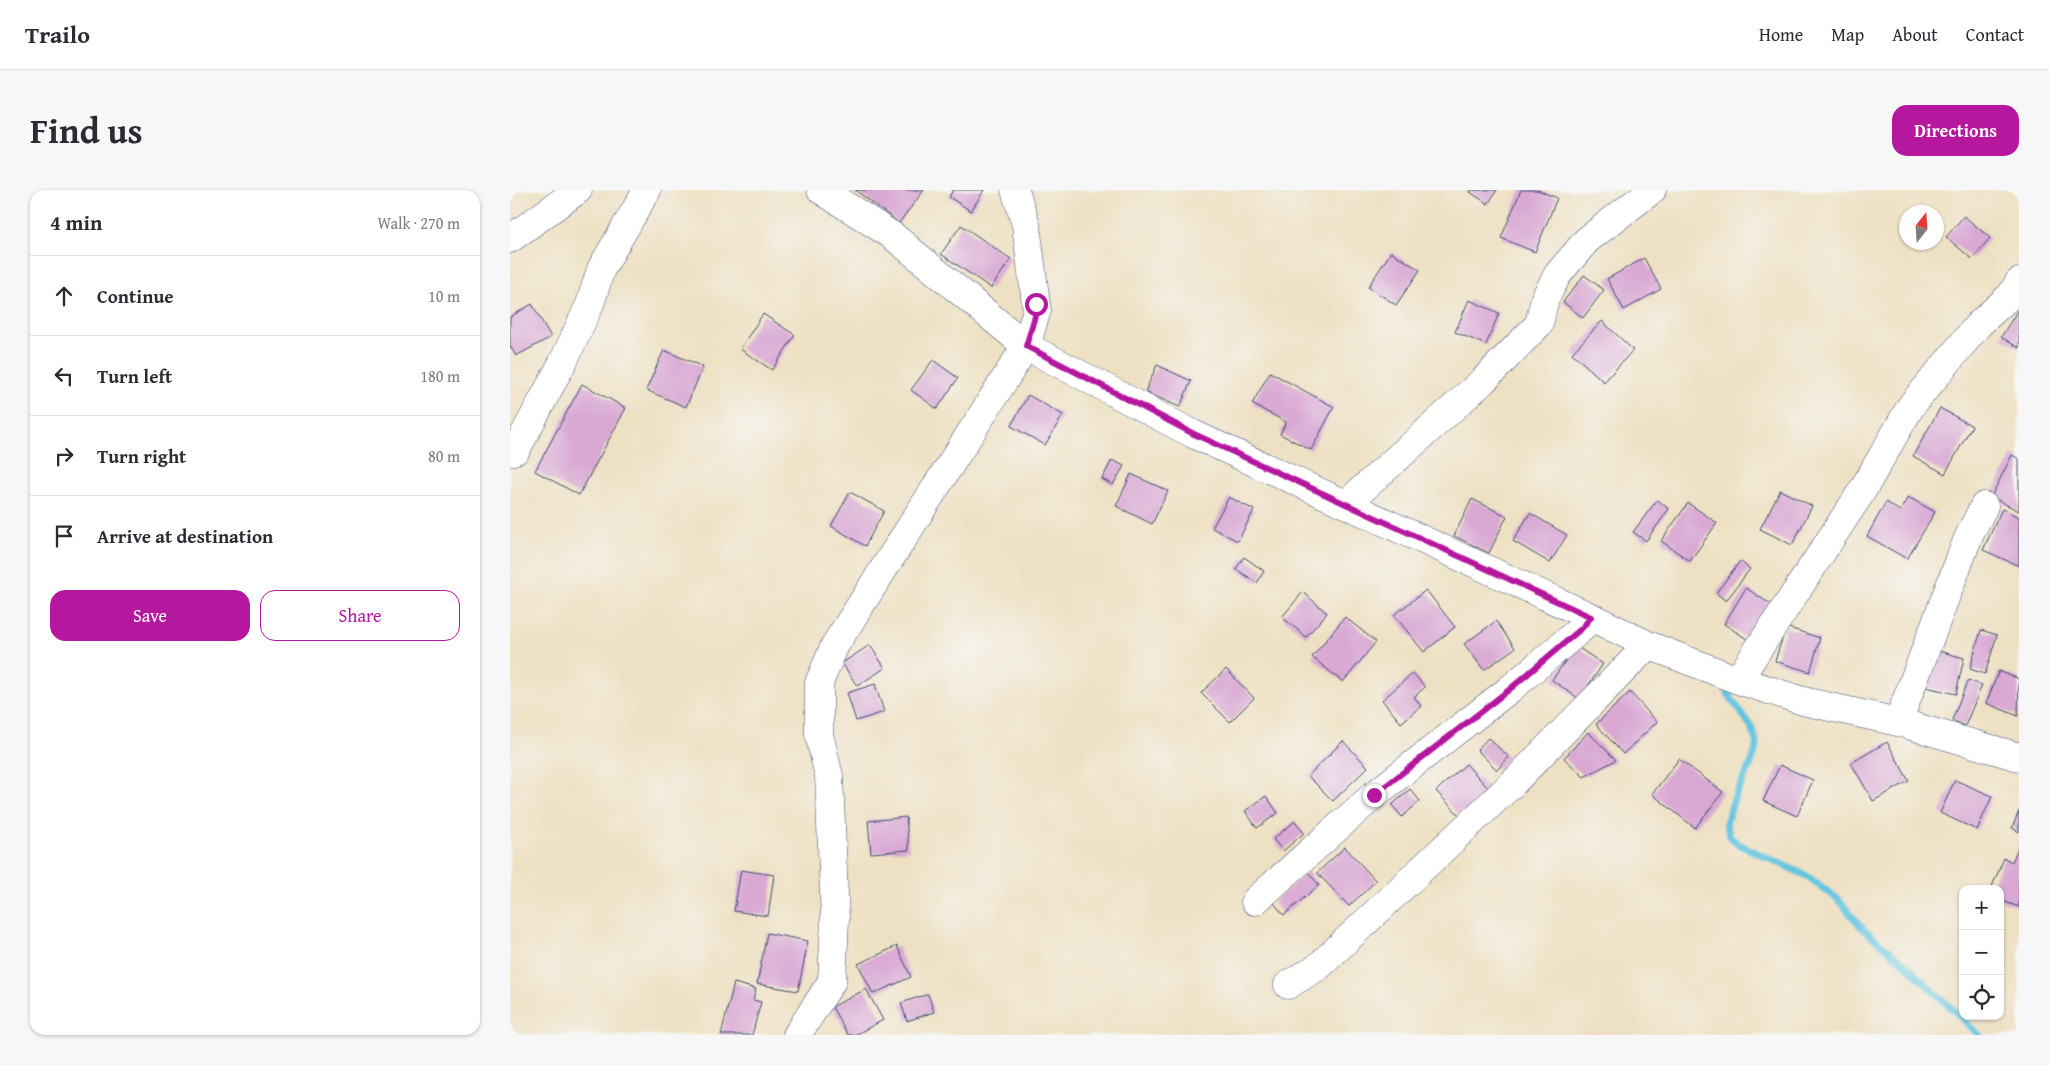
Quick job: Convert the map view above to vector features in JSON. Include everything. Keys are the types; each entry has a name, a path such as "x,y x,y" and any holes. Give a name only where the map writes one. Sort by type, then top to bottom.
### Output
{"street":[{"path":"510,239 578,190"},
{"path":"510,452 516,450 564,360 590,304 601,269 647,190"},
{"path":"822,190 893,236 1026,346 1194,434 1648,645 1738,680 1803,701 1898,722 2019,757"},
{"path":"797,1035 832,981 834,955 835,919 829,776 819,734 819,683 835,645 1026,346 1035,316 1036,304 1026,225 1015,190"},
{"path":"1346,504 1490,374 1539,324 1545,298 1558,274 1587,240 1652,190"},
{"path":"1738,680 1862,491 1910,406 1979,324 2011,295 2019,282"},
{"path":"1898,722 1968,538 1984,506"},
{"path":"1255,901 1374,795 1510,689 1582,628 1591,617"},
{"path":"1288,984 1319,966 1334,952 1512,783 1648,645"}],"building":[{"path":"855,190 924,190 899,223"},
{"path":"953,190 984,190 971,211 949,197"},
{"path":"1471,190 1497,190 1488,204 1470,192"},
{"path":"1521,190 1538,190 1557,198 1535,252 1501,238"},
{"path":"1964,216 1990,238 1972,259 1946,237"},
{"path":"961,225 1011,259 991,288 941,254"},
{"path":"1391,252 1420,270 1396,305 1368,287"},
{"path":"1644,258 1661,289 1624,310 1607,279"},
{"path":"1584,275 1604,290 1583,318 1563,302"},
{"path":"1469,300 1499,313 1486,345 1455,332"},
{"path":"532,304 551,337 516,356 510,346 510,317"},
{"path":"2019,308 2019,348 2001,337"},
{"path":"763,314 795,335 772,370 740,349"},
{"path":"1602,321 1633,350 1604,382 1572,353"},
{"path":"664,350 703,367 686,407 646,390"},
{"path":"933,360 958,378 937,409 911,390"},
{"path":"1157,365 1191,381 1180,407 1145,392"},
{"path":"1270,372 1334,407 1311,450 1280,434 1286,422 1252,404"},
{"path":"582,384 626,408 579,495 535,471"},
{"path":"1028,395 1063,415 1045,445 1011,426"},
{"path":"1940,408 1972,426 1945,474 1913,456"},
{"path":"2012,455 2019,459 2019,511 1991,497"},
{"path":"1112,460 1124,466 1113,485 1102,479"},
{"path":"1131,474 1168,491 1152,524 1116,506"},
{"path":"1780,490 1812,506 1792,545 1760,529"},
{"path":"850,492 884,511 865,546 831,526"},
{"path":"1229,497 1254,510 1238,541 1212,528"},
{"path":"1908,497 1935,512 1907,559 1867,536 1886,502 1900,511"},
{"path":"1472,499 1507,516 1489,553 1454,536"},
{"path":"1657,500 1669,509 1646,541 1633,532"},
{"path":"1688,503 1717,523 1690,561 1661,541"},
{"path":"2002,509 2019,517 2019,566 1983,550"},
{"path":"1530,513 1567,535 1550,563 1513,541"},
{"path":"1244,557 1264,571 1257,583 1236,569"},
{"path":"1740,561 1750,569 1726,601 1716,593"},
{"path":"1746,588 1772,605 1750,641 1724,624"},
{"path":"1426,590 1455,627 1424,652 1394,615"},
{"path":"1303,592 1327,613 1306,637 1282,617"},
{"path":"1345,617 1376,642 1343,682 1312,657"},
{"path":"1496,621 1515,648 1484,670 1464,644"},
{"path":"1786,627 1820,638 1810,672 1775,661"},
{"path":"1981,630 1997,635 1985,674 1970,669"},
{"path":"870,645 885,668 857,686 842,663"},
{"path":"1576,646 1603,664 1579,699 1552,680"},
{"path":"1935,650 1964,658 1956,694 1926,687"},
{"path":"1226,669 1254,698 1230,722 1201,693"},
{"path":"1999,671 2019,679 2018,716 1986,703"},
{"path":"1413,673 1425,687 1414,697 1421,706 1401,723 1382,700"},
{"path":"1968,680 1982,685 1965,726 1952,720"},
{"path":"875,684 884,712 856,721 847,693"},
{"path":"1630,692 1657,722 1623,754 1596,724"},
{"path":"1588,732 1616,760 1584,777 1564,758"},
{"path":"1488,738 1509,757 1497,770 1477,750"},
{"path":"1343,741 1368,767 1333,801 1308,776"},
{"path":"1887,742 1909,781 1873,801 1851,763"},
{"path":"1679,759 1723,792 1695,828 1652,794"},
{"path":"1466,764 1490,790 1461,817 1436,791"},
{"path":"1780,765 1813,780 1797,816 1763,801"},
{"path":"1955,780 1992,796 1977,830 1940,813"},
{"path":"1410,789 1420,801 1402,817 1392,805"},
{"path":"1266,796 1278,813 1257,828 1245,811"},
{"path":"2019,811 2019,832 2012,828"},
{"path":"906,817 909,850 871,853 868,821"},
{"path":"1295,821 1304,833 1283,851 1273,839"},
{"path":"2019,846 2019,907 2004,901 2004,885 1993,885 2004,858 2012,862"},
{"path":"1345,847 1376,881 1349,906 1317,873"},
{"path":"741,870 774,875 768,916 734,911"},
{"path":"1308,872 1319,885 1284,915 1273,902"},
{"path":"767,933 808,941 798,991 757,984"},
{"path":"897,946 911,977 873,994 858,964"},
{"path":"734,983 756,989 753,1000 761,1002 752,1035 721,1035"},
{"path":"866,989 883,1020 855,1035 848,1035 832,1007"},
{"path":"928,994 934,1012 907,1021 901,1003"}],"waterway":[{"path":"1728,694 1752,728 1757,745 1726,823 1730,837 1740,845 1807,876 1838,899 1862,928 1904,963 1979,1035"}],"route":[{"path":"1036,304 1037,310 1026,346 1194,434 1591,617 1582,628 1510,689 1374,795"}]}
